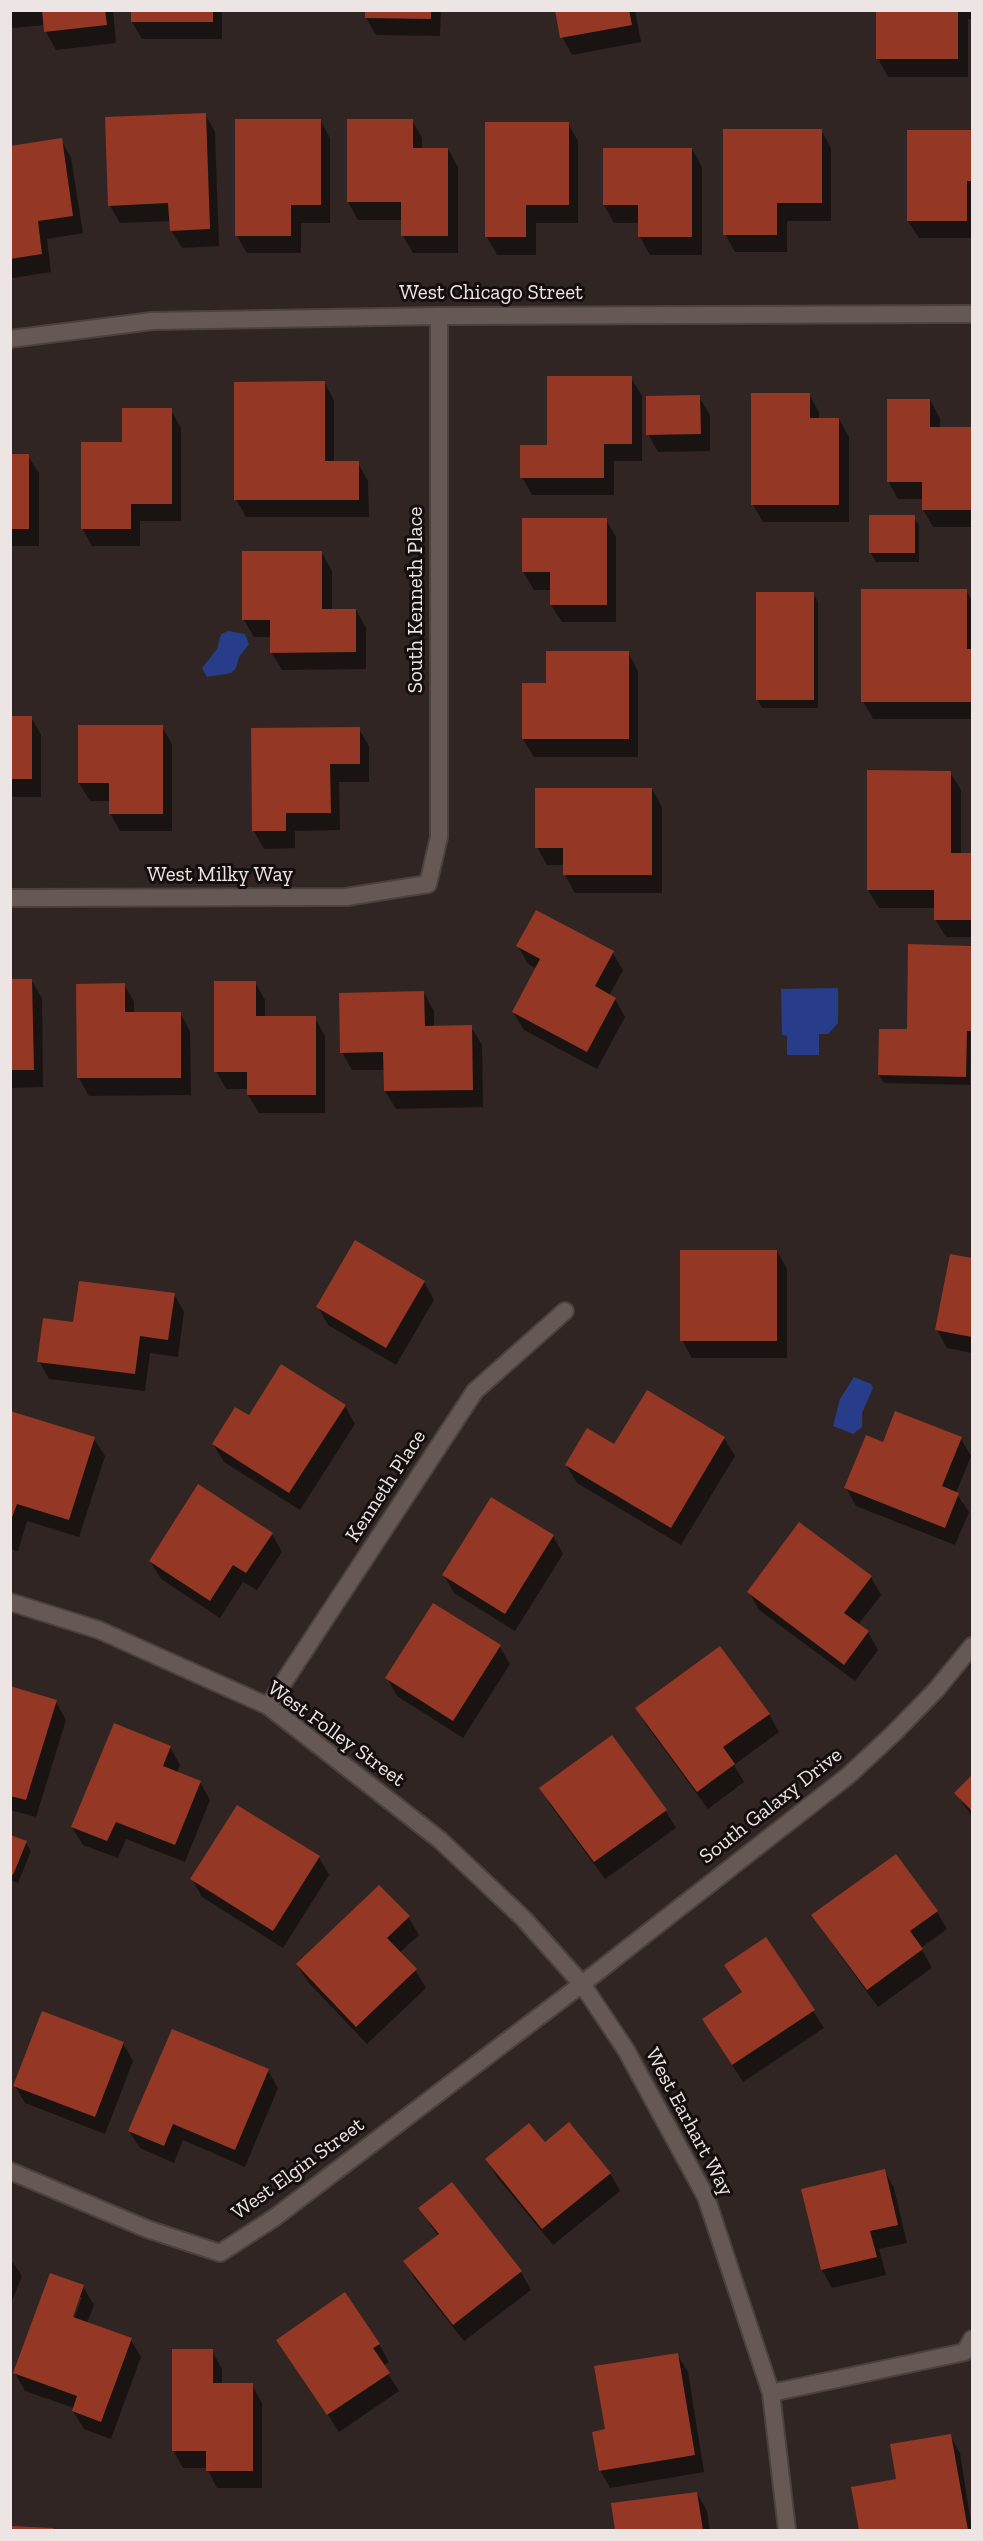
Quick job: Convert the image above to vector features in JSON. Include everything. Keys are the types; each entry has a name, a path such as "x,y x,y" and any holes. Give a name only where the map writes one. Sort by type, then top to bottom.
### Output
{"street":[{"name":"West Chicago Street","path":"10,339 152,321 439,316 972,314"},
{"name":"South Kenneth Place","path":"428,884 439,837 439,316"},
{"name":"West Milky Way","path":"10,898 346,897 428,884"},
{"name":"Kenneth Place","path":"268,1706 475,1391 565,1311"},
{"name":"West Folley Street","path":"10,1602 99,1630 268,1706 440,1840 524,1918 582,1984"},
{"name":"South Galaxy Drive","path":"582,1984 849,1775 936,1690 972,1646"},
{"name":"West Elgin Street","path":"10,2171 147,2229 220,2253 274,2218 582,1984"},
{"name":"West Earhart Way","path":"582,1984 626,2050 706,2197 771,2393 787,2530"},
{"path":"771,2393 965,2352 972,2339"}],"water":[{"path":"228,631 245,634 249,644 231,673 207,677 202,668 217,649 221,634"},
{"path":"838,988 838,1023 828,1034 819,1034 819,1055 787,1055 787,1036 782,1035 781,989"},
{"path":"854,1377 871,1384 873,1388 862,1413 862,1427 853,1434 833,1426 840,1399"}],"building":[{"path":"42,10 105,10 107,25 44,32"},
{"path":"131,10 213,10 213,22 131,22"},
{"path":"365,10 431,10 431,19 365,18"},
{"path":"555,10 629,10 632,25 560,38"},
{"path":"876,10 958,10 958,59 876,59"},
{"path":"206,113 210,229 170,231 168,203 108,206 105,117"},
{"path":"235,119 321,119 321,205 291,205 291,236 235,236"},
{"path":"347,119 413,119 413,148 448,148 448,236 401,236 401,202 347,202"},
{"path":"485,122 569,122 569,205 526,205 526,237 485,237"},
{"path":"723,129 822,129 822,203 777,203 777,235 723,235"},
{"path":"907,130 972,130 972,181 967,181 967,221 907,221"},
{"path":"62,138 73,216 38,221 42,254 10,259 10,146"},
{"path":"603,148 692,148 692,237 638,237 638,205 603,205"},
{"path":"547,376 632,376 632,444 604,444 604,478 520,478 520,445 547,445"},
{"path":"325,381 325,461 359,461 359,500 234,500 234,382"},
{"path":"751,393 810,393 810,418 839,418 839,505 751,505"},
{"path":"700,395 701,434 646,435 646,396"},
{"path":"887,399 930,399 930,427 972,427 972,510 922,510 922,482 887,482"},
{"path":"122,408 172,408 172,504 131,504 131,529 81,529 81,442 122,442"},
{"path":"10,454 29,454 29,529 10,529"},
{"path":"869,515 915,515 915,553 869,553"},
{"path":"522,518 607,518 607,605 550,605 550,572 522,572"},
{"path":"242,551 322,551 322,609 356,609 356,652 270,653 270,620 242,620"},
{"path":"861,589 967,589 967,649 972,649 972,702 861,702"},
{"path":"756,592 814,592 814,700 756,700"},
{"path":"546,651 629,651 629,739 522,739 522,683 546,683"},
{"path":"10,716 32,716 32,779 10,779"},
{"path":"78,725 163,725 163,814 109,814 109,783 78,783"},
{"path":"360,727 360,764 330,764 331,813 286,813 286,831 252,831 251,728"},
{"path":"867,770 951,771 951,853 972,853 972,920 934,920 934,890 867,890"},
{"path":"535,788 652,788 652,875 563,875 563,848 535,848"},
{"path":"536,910 614,951 595,986 616,998 587,1052 512,1012 540,959 516,946"},
{"path":"908,944 972,946 972,1031 967,1031 966,1077 878,1075 879,1029 907,1029"},
{"path":"10,979 32,979 34,1070 10,1070"},
{"path":"214,981 256,981 256,1016 316,1016 316,1095 247,1095 247,1072 214,1072"},
{"path":"125,983 125,1012 181,1012 181,1078 77,1078 76,984"},
{"path":"424,991 425,1026 472,1025 473,1090 384,1091 383,1052 340,1053 339,993"},
{"path":"355,1240 425,1281 386,1348 316,1307"},
{"path":"680,1250 777,1250 777,1341 680,1341"},
{"path":"950,1254 972,1258 972,1337 935,1330"},
{"path":"79,1281 175,1293 168,1340 140,1336 135,1374 37,1362 43,1318 73,1322"},
{"path":"281,1364 346,1405 289,1493 212,1444 235,1407 249,1415"},
{"path":"647,1390 725,1437 671,1528 565,1465 587,1428 614,1444"},
{"path":"10,1411 95,1437 69,1520 17,1504 10,1523"},
{"path":"895,1411 962,1437 942,1486 959,1493 945,1528 844,1488 866,1435 883,1442"},
{"path":"198,1484 273,1533 246,1573 233,1565 210,1601 149,1561"},
{"path":"491,1497 554,1535 505,1614 442,1575"},
{"path":"799,1522 872,1576 844,1613 869,1631 844,1665 747,1592"},
{"path":"433,1603 501,1645 453,1721 385,1678"},
{"path":"720,1646 770,1714 723,1747 735,1764 697,1792 635,1708"},
{"path":"10,1686 57,1700 26,1800 10,1796"},
{"path":"114,1723 171,1746 163,1766 201,1781 175,1845 116,1822 107,1841 71,1827"},
{"path":"612,1735 667,1810 594,1862 539,1788"},
{"path":"972,1775 972,1811 954,1793"},
{"path":"237,1805 320,1856 273,1931 190,1879"},
{"path":"10,1835 27,1841 13,1875 10,1874"},
{"path":"896,1854 938,1911 910,1931 923,1949 867,1990 811,1915"},
{"path":"379,1885 410,1916 387,1938 417,1969 356,2027 296,1964"},
{"path":"766,1937 815,2010 732,2065 702,2019 742,1992 724,1965"},
{"path":"42,2011 124,2042 95,2117 13,2086"},
{"path":"172,2029 269,2069 235,2150 173,2124 164,2146 128,2131"},
{"path":"569,2122 611,2173 542,2229 485,2159 529,2123 545,2142"},
{"path":"885,2169 898,2225 870,2231 877,2257 821,2270 801,2189"},
{"path":"452,2182 522,2271 453,2325 403,2261 439,2234 418,2208"},
{"path":"50,2273 84,2285 73,2317 132,2338 101,2422 72,2411 77,2396 13,2373"},
{"path":"345,2292 380,2344 373,2348 390,2373 327,2415 276,2340"},
{"path":"172,2349 213,2349 213,2383 253,2383 253,2471 206,2471 206,2451 172,2451"},
{"path":"678,2353 695,2455 599,2471 592,2432 605,2429 594,2366"},
{"path":"951,2434 968,2530 859,2530 851,2487 896,2479 890,2444"},
{"path":"697,2492 703,2530 615,2530 611,2503"},
{"path":"10,2526 53,2528 53,2530 10,2530"}]}
